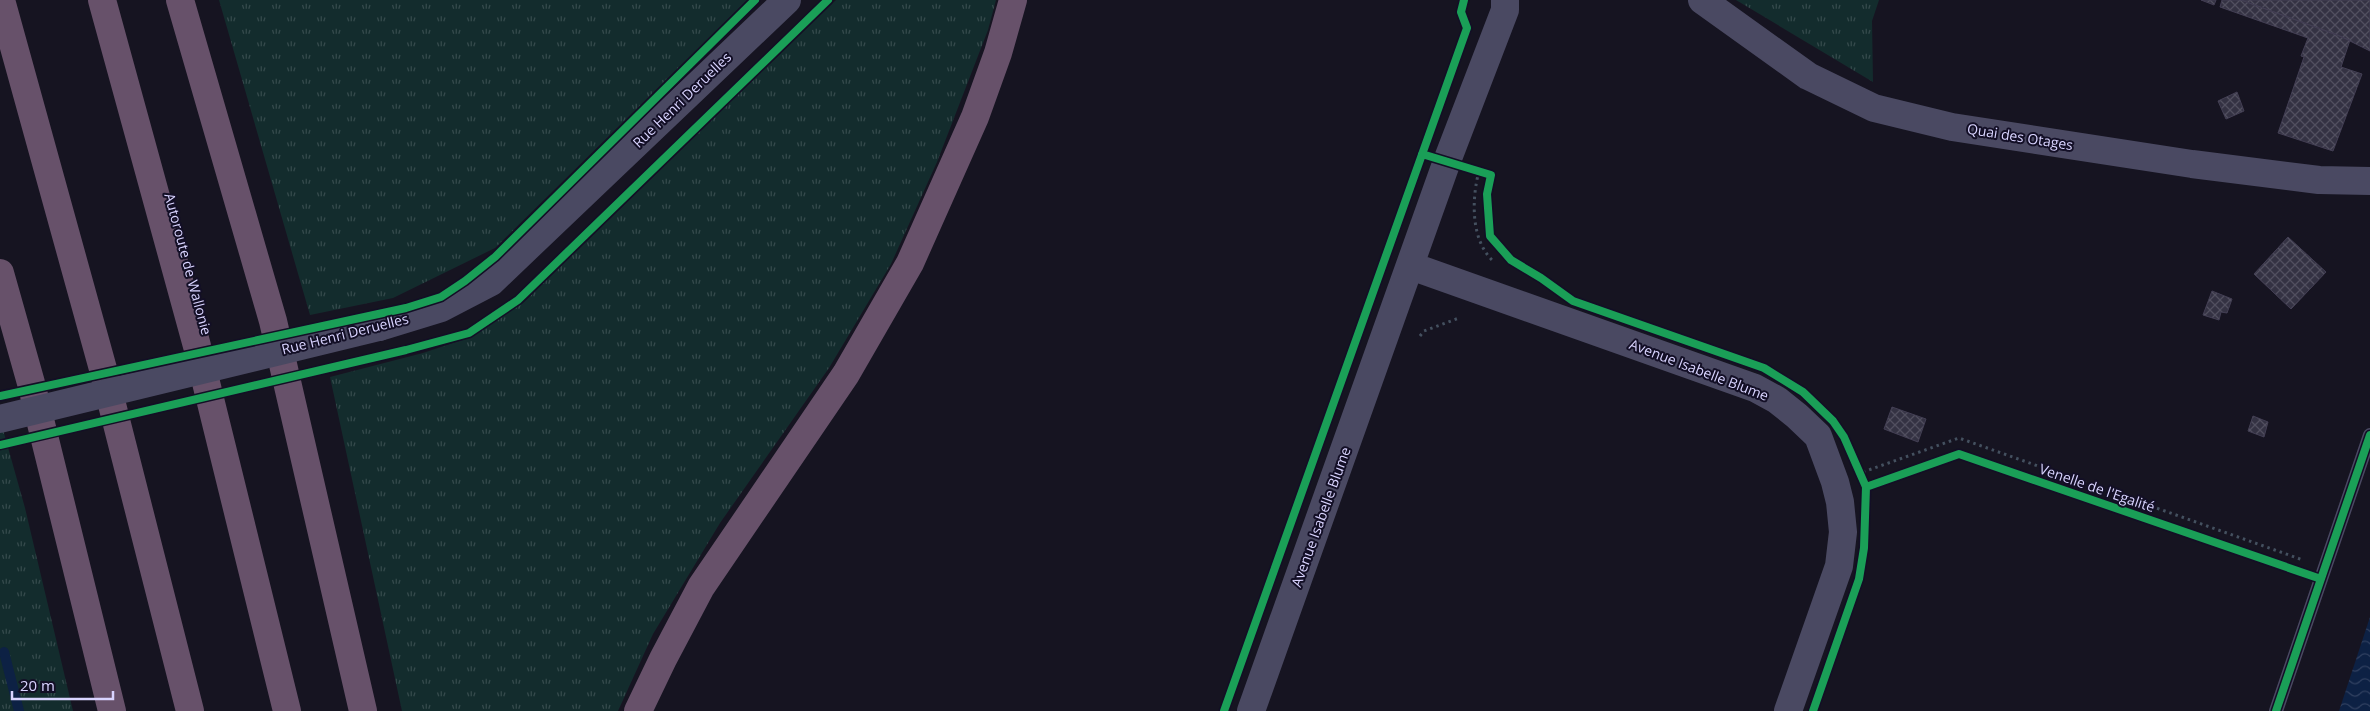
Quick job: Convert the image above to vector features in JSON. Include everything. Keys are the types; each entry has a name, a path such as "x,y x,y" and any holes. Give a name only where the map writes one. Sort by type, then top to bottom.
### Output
{"highway":[{"path":"1,0 103,370 190,711"},
{"name":"Autoroute de Wallonie","path":"102,0 198,346 287,711"},
{"path":"180,0 273,321 363,711"},
{"path":"638,711 701,588 846,374 910,263 975,117 998,53 1013,0"},
{"path":"0,273 32,383 112,711"}],"street":[{"name":"Rue Henri Deruelles","path":"0,419 379,326 441,308 491,282 787,0"},
{"name":"Avenue Isabelle Blume","path":"1251,711 1447,161 1505,10 1505,0"},
{"name":"Quai des Otages","path":"1702,0 1808,76 1874,108 1952,126 2192,164 2319,180 2370,180"},
{"name":"Avenue Isabelle Blume","path":"1411,266 1755,388 1777,400 1818,436 1835,482 1840,502 1843,532 1839,566 1788,711"}],"lane":[{"path":"2276,711 2370,435"}],"path":[{"path":"1447,161 1482,172"},
{"path":"1482,162 1482,172 1474,191 1477,229 1486,254 1493,261"},
{"path":"1856,464 1861,477 1960,438 2326,568"}],"green space":[{"path":"219,0 747,0 495,248 393,298 310,315"},
{"path":"836,0 996,0 988,30 937,162 891,264 829,368 720,523 653,634 618,711 402,711 330,377 423,353 471,337 523,303"},
{"path":"1736,0 1879,0 1872,21 1873,82"},
{"path":"0,419 25,508 73,711 0,711"}],"water":[{"path":"2370,617 2370,711 2339,711"}],"building":[{"path":"2201,0 2216,0 2214,5"},
{"path":"2222,0 2241,0 2350,40 2341,67 2362,74 2333,151 2278,133 2304,57 2301,56 2308,38 2220,7"},
{"path":"2241,0 2370,0 2370,51 2338,35"},
{"path":"2237,92 2244,111 2226,119 2218,101"},
{"path":"2288,237 2326,272 2291,309 2254,274"},
{"path":"2212,291 2232,299 2227,313 2221,312 2219,320 2203,315"},
{"path":"1892,407 1926,419 1918,442 1884,429"},
{"path":"2253,416 2268,422 2264,437 2248,431"}],"waterway":[{"path":"4,652 19,711"}],"cycle path":[{"path":"0,396 406,308 441,297 495,257 755,0"},
{"path":"0,445 406,350 469,333 518,300 828,0"},
{"path":"1224,711 1467,28 1461,12 1464,0"},
{"path":"1422,154 1491,175 1487,194 1490,236 1511,260 1541,278 1573,301 1764,368 1803,392 1833,421 1844,437 1866,487 1864,548 1859,579 1813,711"},
{"path":"2276,711 2370,435"},
{"name":"Venelle de l'Egalité","path":"1866,487 1959,454 2321,579"}]}
